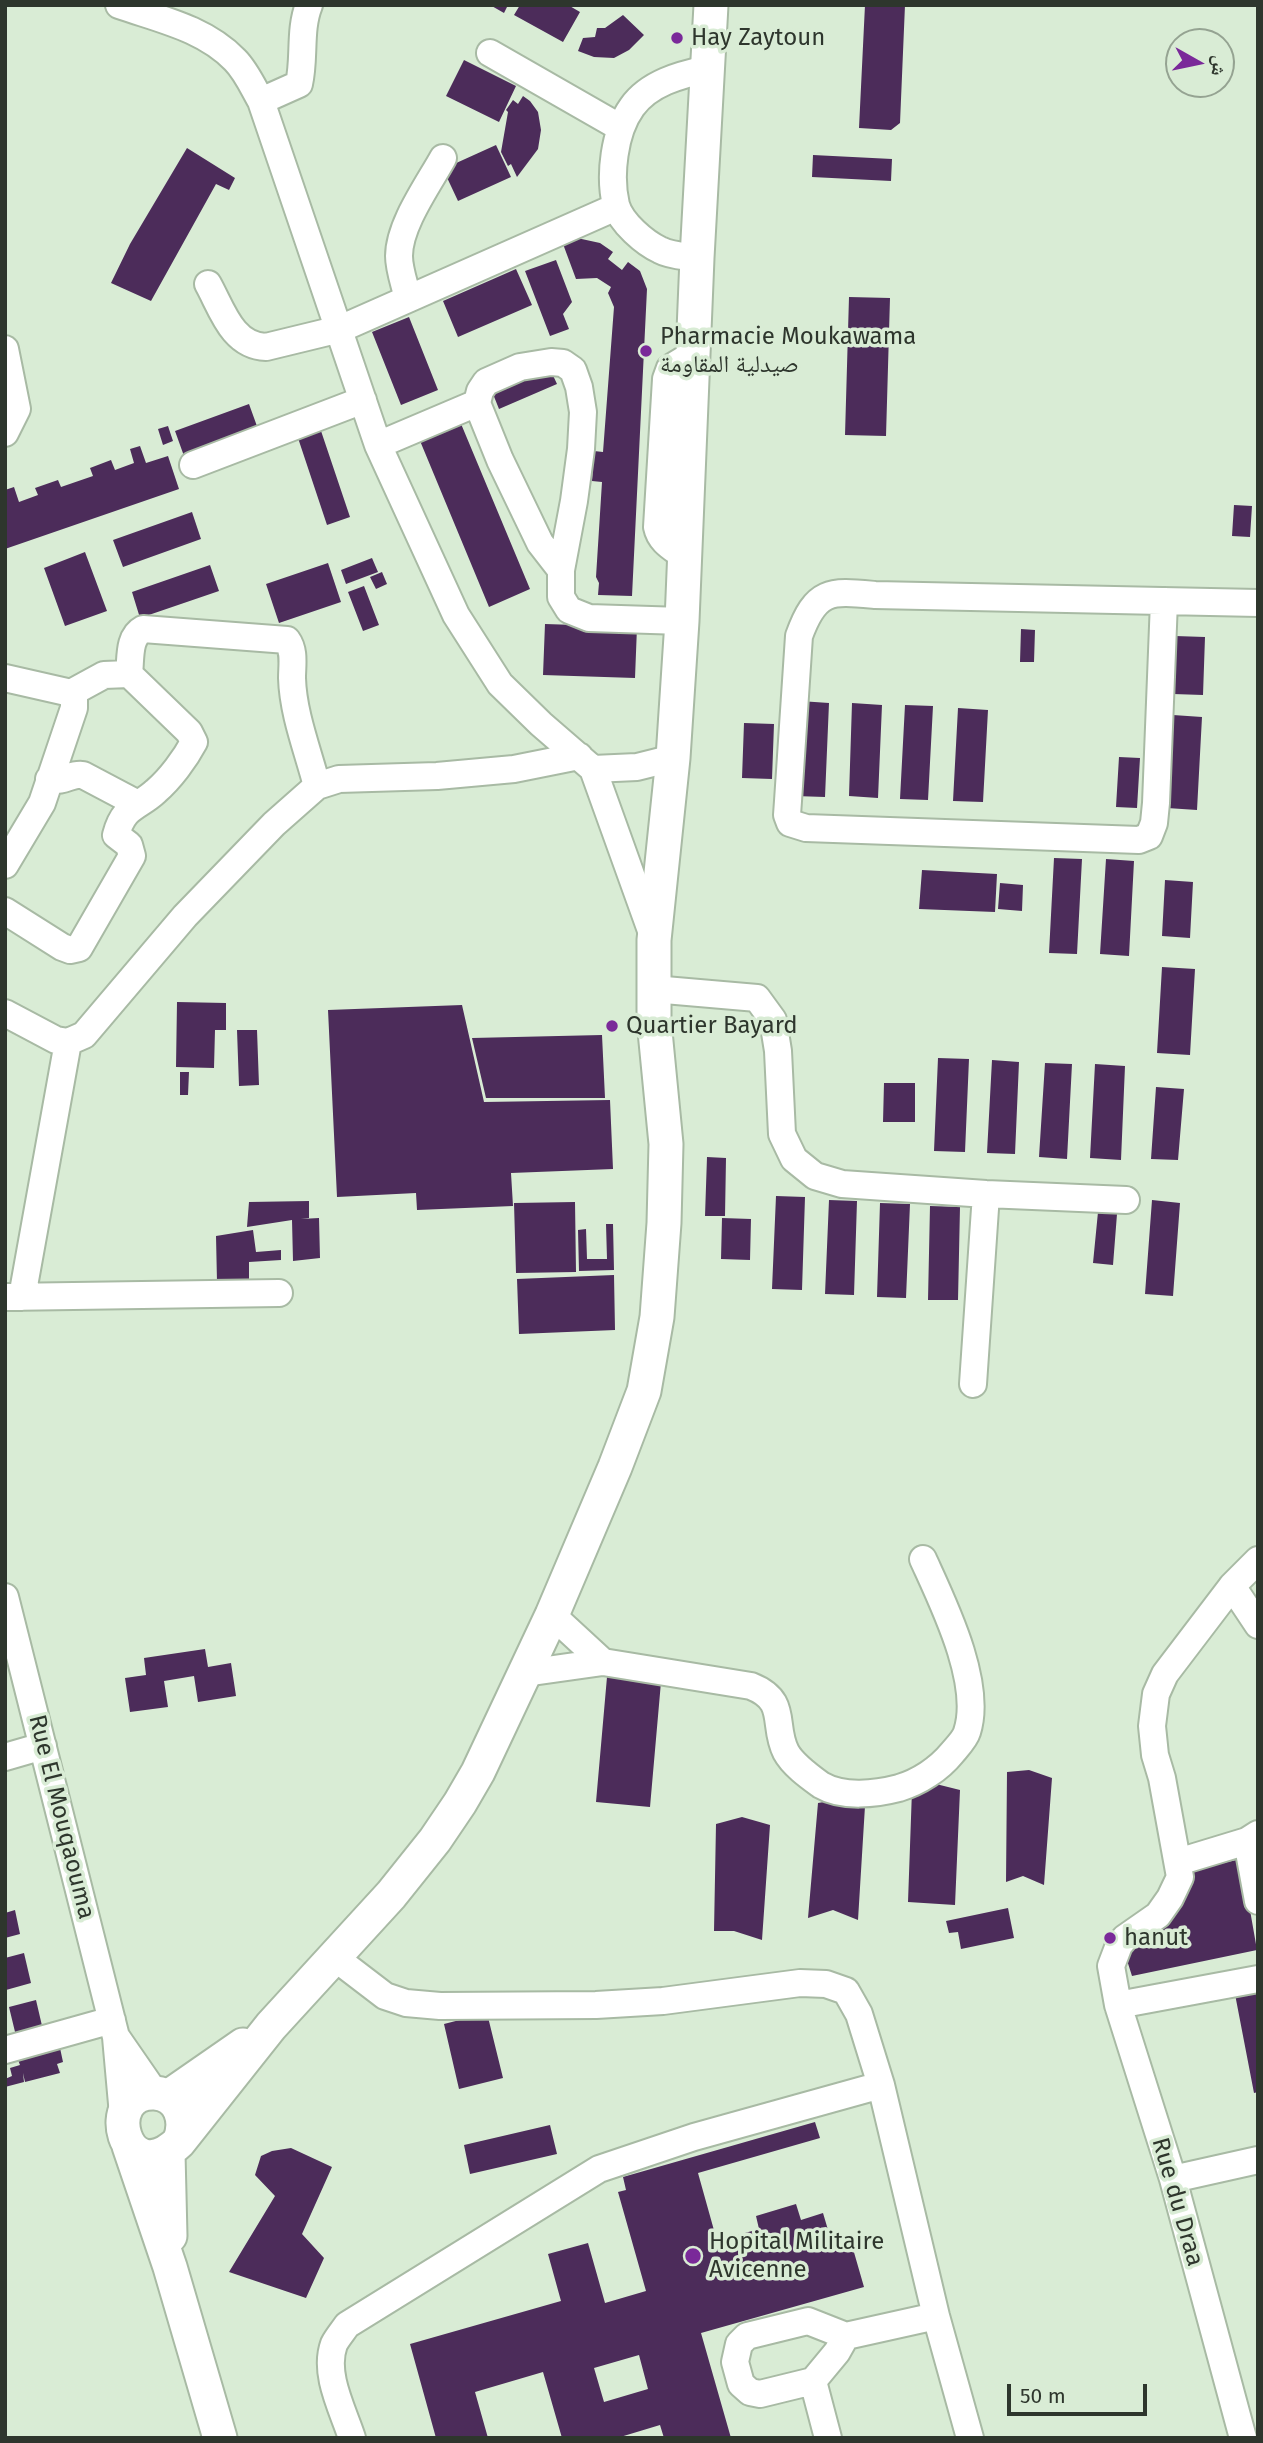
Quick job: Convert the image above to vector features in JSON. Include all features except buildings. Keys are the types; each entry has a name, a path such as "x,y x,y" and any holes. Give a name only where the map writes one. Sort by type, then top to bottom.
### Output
{"main road":[{"path":"271,2026 161,2095 141,2096 130,2104 126,2131 137,2153 158,2156 174,2148 271,2026 391,1895 435,1840 478,1772 552,1615 644,1391 657,1317 664,1223 666,1143 653,989 654,940 673,758 682,621 707,69 706,9"},
{"path":"161,2095 182,2112 184,2122 174,2148"},
{"name":"Rue El Mouqaouma","path":"126,2131 170,2267 220,2438"},
{"name":"Rue El Mouqaouma","path":"170,2267 174,2148"}],"street":[{"path":"119,5 189,29 214,41 236,61 261,101 378,445 456,615 500,684 586,763 654,940"},
{"path":"261,101 299,84 304,18 309,5"},
{"path":"490,53 621,128"},
{"path":"697,258 661,251 635,233 617,207 613,162 621,128 633,106 652,89 675,77 707,69"},
{"path":"408,299 399,260 400,247 405,228 443,158"},
{"path":"208,284 237,337 258,347 266,347 340,329 617,207"},
{"path":"5,349 17,409 5,433"},
{"path":"561,570 540,543 500,460 477,403 486,382 520,367 551,362 563,363 573,370 583,412 581,449 561,570 561,597 569,610 589,618 682,621"},
{"path":"193,465 363,400"},
{"path":"378,445 477,403"},
{"path":"1164,601 1156,803 1154,823 1149,836 1139,840 806,828 790,823 787,815 799,636 805,621 821,598 839,592 1258,603"},
{"path":"129,674 132,645 136,635 144,629 287,640 292,647 292,682 297,711 317,786"},
{"path":"5,678 71,693 104,675 129,674 181,724 194,742 159,789 130,808 116,835 130,845 132,856 79,948 70,950 62,947 5,911"},
{"path":"5,865 42,803 74,708 71,693"},
{"path":"5,1013 56,1040 68,1042 84,1035 185,916 274,824 317,786 339,779 437,776 586,763 637,766 673,758"},
{"path":"49,779 65,780 77,774 83,775 136,803"},
{"path":"653,989 757,998 774,1020 782,1134 794,1159 815,1176 842,1184 1126,1200"},
{"path":"68,1042 14,1297 279,1293"},
{"path":"974,1384 985,1194"},
{"path":"525,1673 603,1662 751,1686 764,1691 775,1705 786,1752 803,1771 823,1786 841,1792 878,1793 912,1784 943,1764 967,1734 970,1717 968,1675 947,1611 923,1559"},
{"path":"1258,1560 1232,1586 1165,1674 1156,1694 1152,1726 1154,1755 1162,1778 1178,1862 1252,1838 1258,1900"},
{"path":"1232,1586 1258,1625"},
{"name":"Rue El Mouqaouma","path":"5,1597 114,2029 126,2131"},
{"path":"552,1615 603,1662"},
{"path":"5,1757 43,1746"},
{"name":"Rue du Draa","path":"1178,1862 1180,1877 1170,1898 1158,1915 1125,1938 1111,1966 1118,2005 1173,2179 1243,2438"},
{"path":"334,1957 385,1996 406,2003 440,2006 636,2003 800,1983 826,1984 846,1991 859,2014 881,2085 936,2316 970,2438"},
{"path":"1118,2005 1258,1979"},
{"path":"5,2050 114,2029"},
{"name":"Rue El Mouqaouma","path":"114,2029 161,2095"},
{"path":"352,2438 332,2377 331,2361 335,2343 347,2325 599,2169 694,2137 881,2085"},
{"path":"1173,2179 1258,2160"},
{"path":"846,2336 813,2381 760,2394 750,2392 741,2385 735,2362 738,2344 747,2336 808,2321 846,2336 936,2316"},
{"path":"813,2381 828,2438"}],"place":[{"name":"Hay Zaytoun","path":"677,38"},
{"name":"Pharmacie Moukawama صيدلية المقاومة","path":"646,351"},
{"name":"Quartier Bayard","path":"612,1026"},
{"name":"hanut","path":"1110,1938"},
{"name":"Hopital Militaire Avicenne","path":"693,2256"}]}
